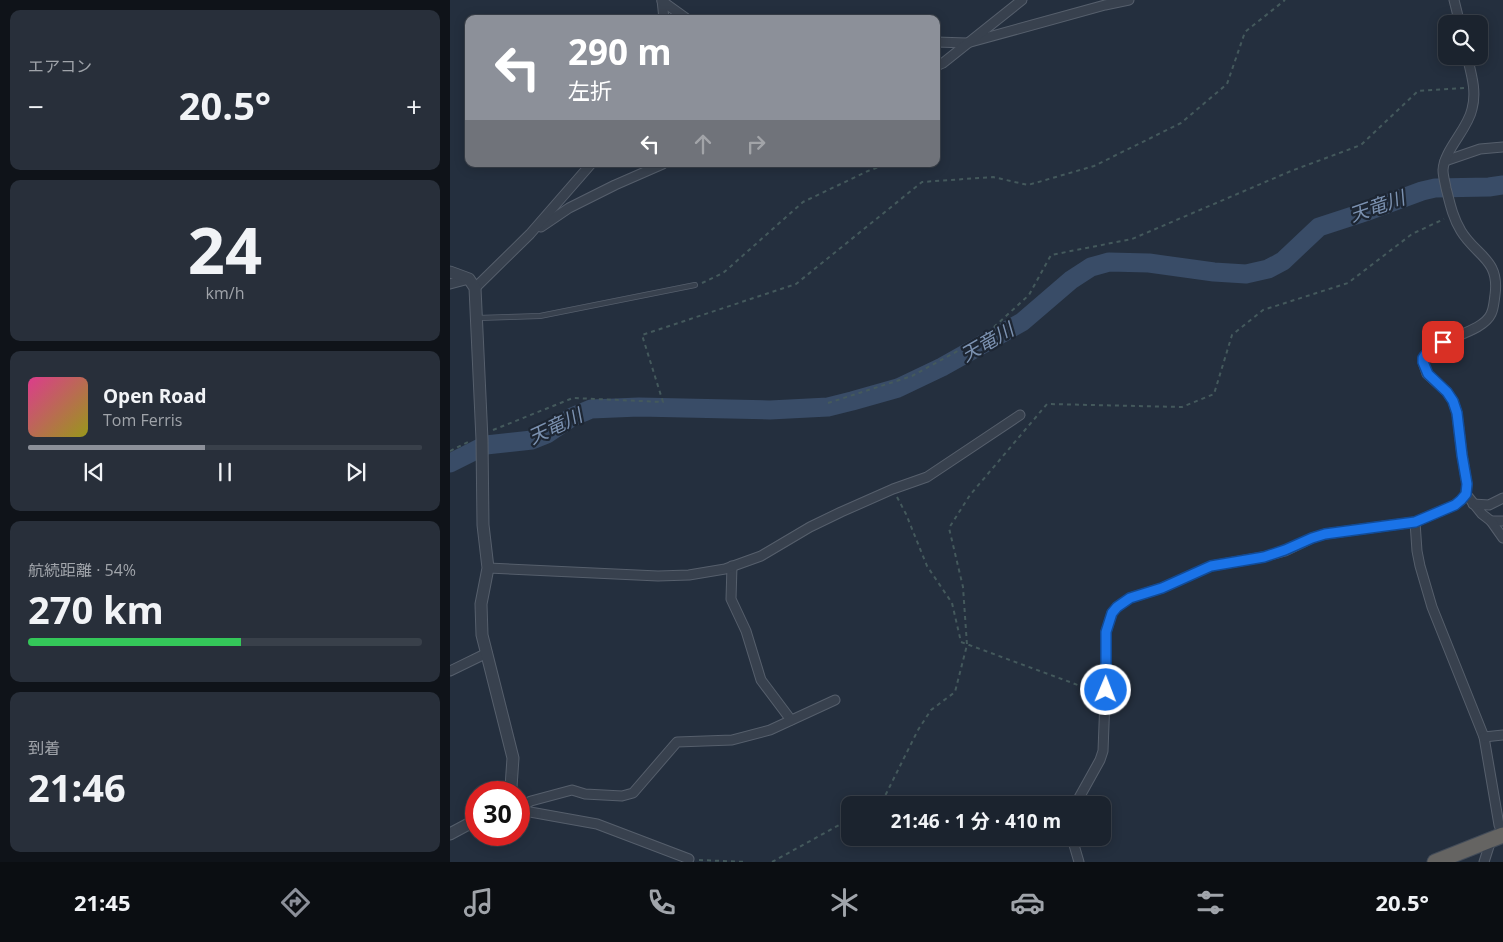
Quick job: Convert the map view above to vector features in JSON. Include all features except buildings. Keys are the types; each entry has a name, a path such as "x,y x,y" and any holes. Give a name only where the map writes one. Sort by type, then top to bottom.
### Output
{"highway":[{"path":"1435,862 1499,836"}],"street":[{"path":"662,0 664,15"},
{"path":"662,0 682,15"},
{"path":"940,64 1022,0"},
{"path":"940,42 967,43 1129,0"},
{"path":"1454,0 1458,15"},
{"path":"1080,796 1100,760 1102,751 1106,632 1112,613 1117,607 1130,598 1162,588 1211,566 1264,557 1325,534 1415,522 1455,505 1466,494 1467,484 1457,413 1453,401 1447,392 1428,374 1424,367 1423,358 1443,342 1486,321 1491,314 1493,305 1496,280 1493,269 1462,233 1452,212 1444,175 1445,161 1472,110 1474,87 1469,65"},
{"path":"1445,161 1480,149 1503,147"},
{"path":"530,234 588,167"},
{"path":"450,284 472,283 530,234 569,208 656,167"},
{"path":"450,272 472,283"},
{"path":"472,283 477,318 482,437 482,525 488,568 480,604 482,635 513,758 511,781"},
{"path":"488,568 658,576 689,575 725,569 761,556 833,515 893,489 927,477 1020,415"},
{"path":"1466,494 1482,514 1492,521 1503,538"},
{"path":"1473,504 1488,505 1503,498"},
{"path":"1492,521 1503,521"},
{"path":"1415,522 1416,551 1432,607 1484,737 1499,825 1499,836 1484,862"},
{"path":"732,566 731,599 746,631 761,680 791,720"},
{"path":"450,671 487,653"},
{"path":"530,802 572,790 585,794 622,796 633,793 677,742 732,740 770,730 835,700"},
{"path":"1484,737 1503,735"},
{"path":"530,810 597,824 689,859"},
{"path":"450,834 465,826"},
{"path":"1074,846 1079,862"}],"lane":[{"path":"477,318 540,316 695,284"}],"path":[{"path":"450,451 573,398 663,402 642,335 796,284 922,182 993,177 1028,185 1094,166 1181,123 1227,84 1245,32 1285,0"},
{"path":"828,403 912,376 983,338 1029,295 1051,255 1132,239 1291,171 1361,145 1418,91 1474,87"},
{"path":"695,284 723,273 802,202 879,167"},
{"path":"884,796 918,730 931,710 955,692 968,645 963,587 949,528 970,495 1047,404 1182,407 1214,394 1232,335 1263,310 1348,283 1412,234 1452,212"},
{"path":"893,489 928,566 952,603 961,642 1086,688 1095,678 1096,671"},
{"path":"772,862 841,824"},
{"path":"689,859 747,862"}],"waterway":[{"name":"天竜川","path":"450,463 486,445 532,440 547,434 572,417 591,409 639,407 770,410 828,407 852,401 898,388 942,367 1022,322 1071,280 1091,267 1109,262 1149,263 1214,272 1246,274 1268,269 1283,261 1319,227 1422,191 1435,188 1503,185"}],"route":[{"path":"1106,690 1106,632 1112,613 1130,598 1162,588 1211,566 1264,557 1325,534 1415,522 1455,505 1461,500 1468,490 1457,413 1453,401 1447,392 1428,374 1423,362 1425,355 1443,342"}]}
